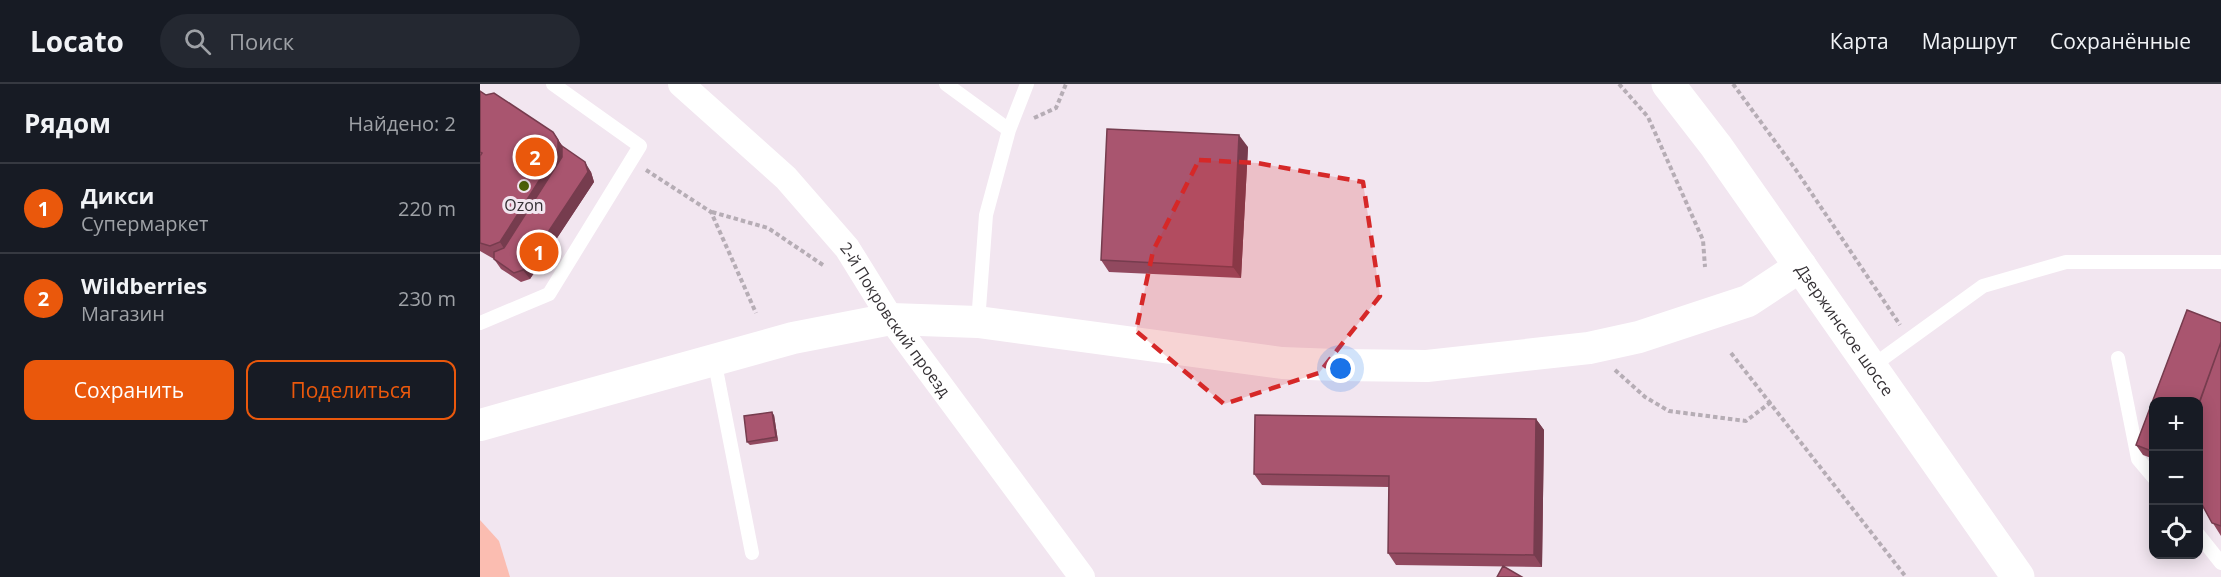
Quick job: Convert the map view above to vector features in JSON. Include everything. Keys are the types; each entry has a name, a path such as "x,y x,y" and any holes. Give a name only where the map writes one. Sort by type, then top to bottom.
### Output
{"main road":[{"name":"Дзержинское шоссе","path":"1668,84 1716,146 2018,577"}],"street":[{"name":"2-й Покровский проезд","path":"681,84 786,178 847,248 891,319 1082,577"},
{"path":"480,425 793,338 891,319 978,322 1282,363 1427,366 1589,348 1639,337 1748,301 1801,266"}],"lane":[{"path":"480,323 549,294 640,146 553,84"},
{"path":"946,84 1009,130"},
{"path":"978,322 986,215 1009,130 1027,84"},
{"path":"1871,367 1983,286 2066,262 2221,262"},
{"path":"2118,358 2138,459 2149,472"},
{"path":"714,359 752,553"},
{"path":"2203,539 2221,563"}],"path":[{"path":"1009,130 1056,108 1066,84"},
{"path":"1620,84 1648,117 1703,240 1706,267"},
{"path":"1733,84 1796,170 1910,339"},
{"path":"632,160 711,212 768,228 823,265"},
{"path":"711,212 756,313"},
{"path":"1589,348 1645,397 1669,411 1746,421 1771,402"},
{"path":"1731,353 1906,577"}],"highlighted area":[{"path":"1199,160 1257,163 1363,182 1380,296 1319,373 1224,404 1136,331 1153,251"}],"shaded area":[{"path":"480,520 499,541 510,577 480,577"}],"building":[{"path":"480,91 486,95 494,93 553,132 558,140 558,151 500,242 490,246 480,243 480,156 482,153 480,152"},
{"path":"1107,129 1239,135 1233,267 1101,260"},
{"path":"562,146 585,162 588,172 523,270 514,273 494,259 494,252 504,248 562,157"},
{"path":"2187,310 2221,323 2221,342 2201,397 2154,397"},
{"path":"2221,342 2221,526 2212,523 2203,506 2201,397"},
{"path":"2149,411 2149,450 2136,445"},
{"path":"772,412 776,437 747,442 744,416"},
{"path":"1255,415 1536,419 1534,555 1388,553 1389,476 1254,474"},
{"path":"1503,566 1522,577 1497,577"}],"place":[{"name":"Wildberries","path":"535,157"},
{"name":"Ozon","path":"524,186"},
{"name":"Дикси","path":"539,252"}]}
